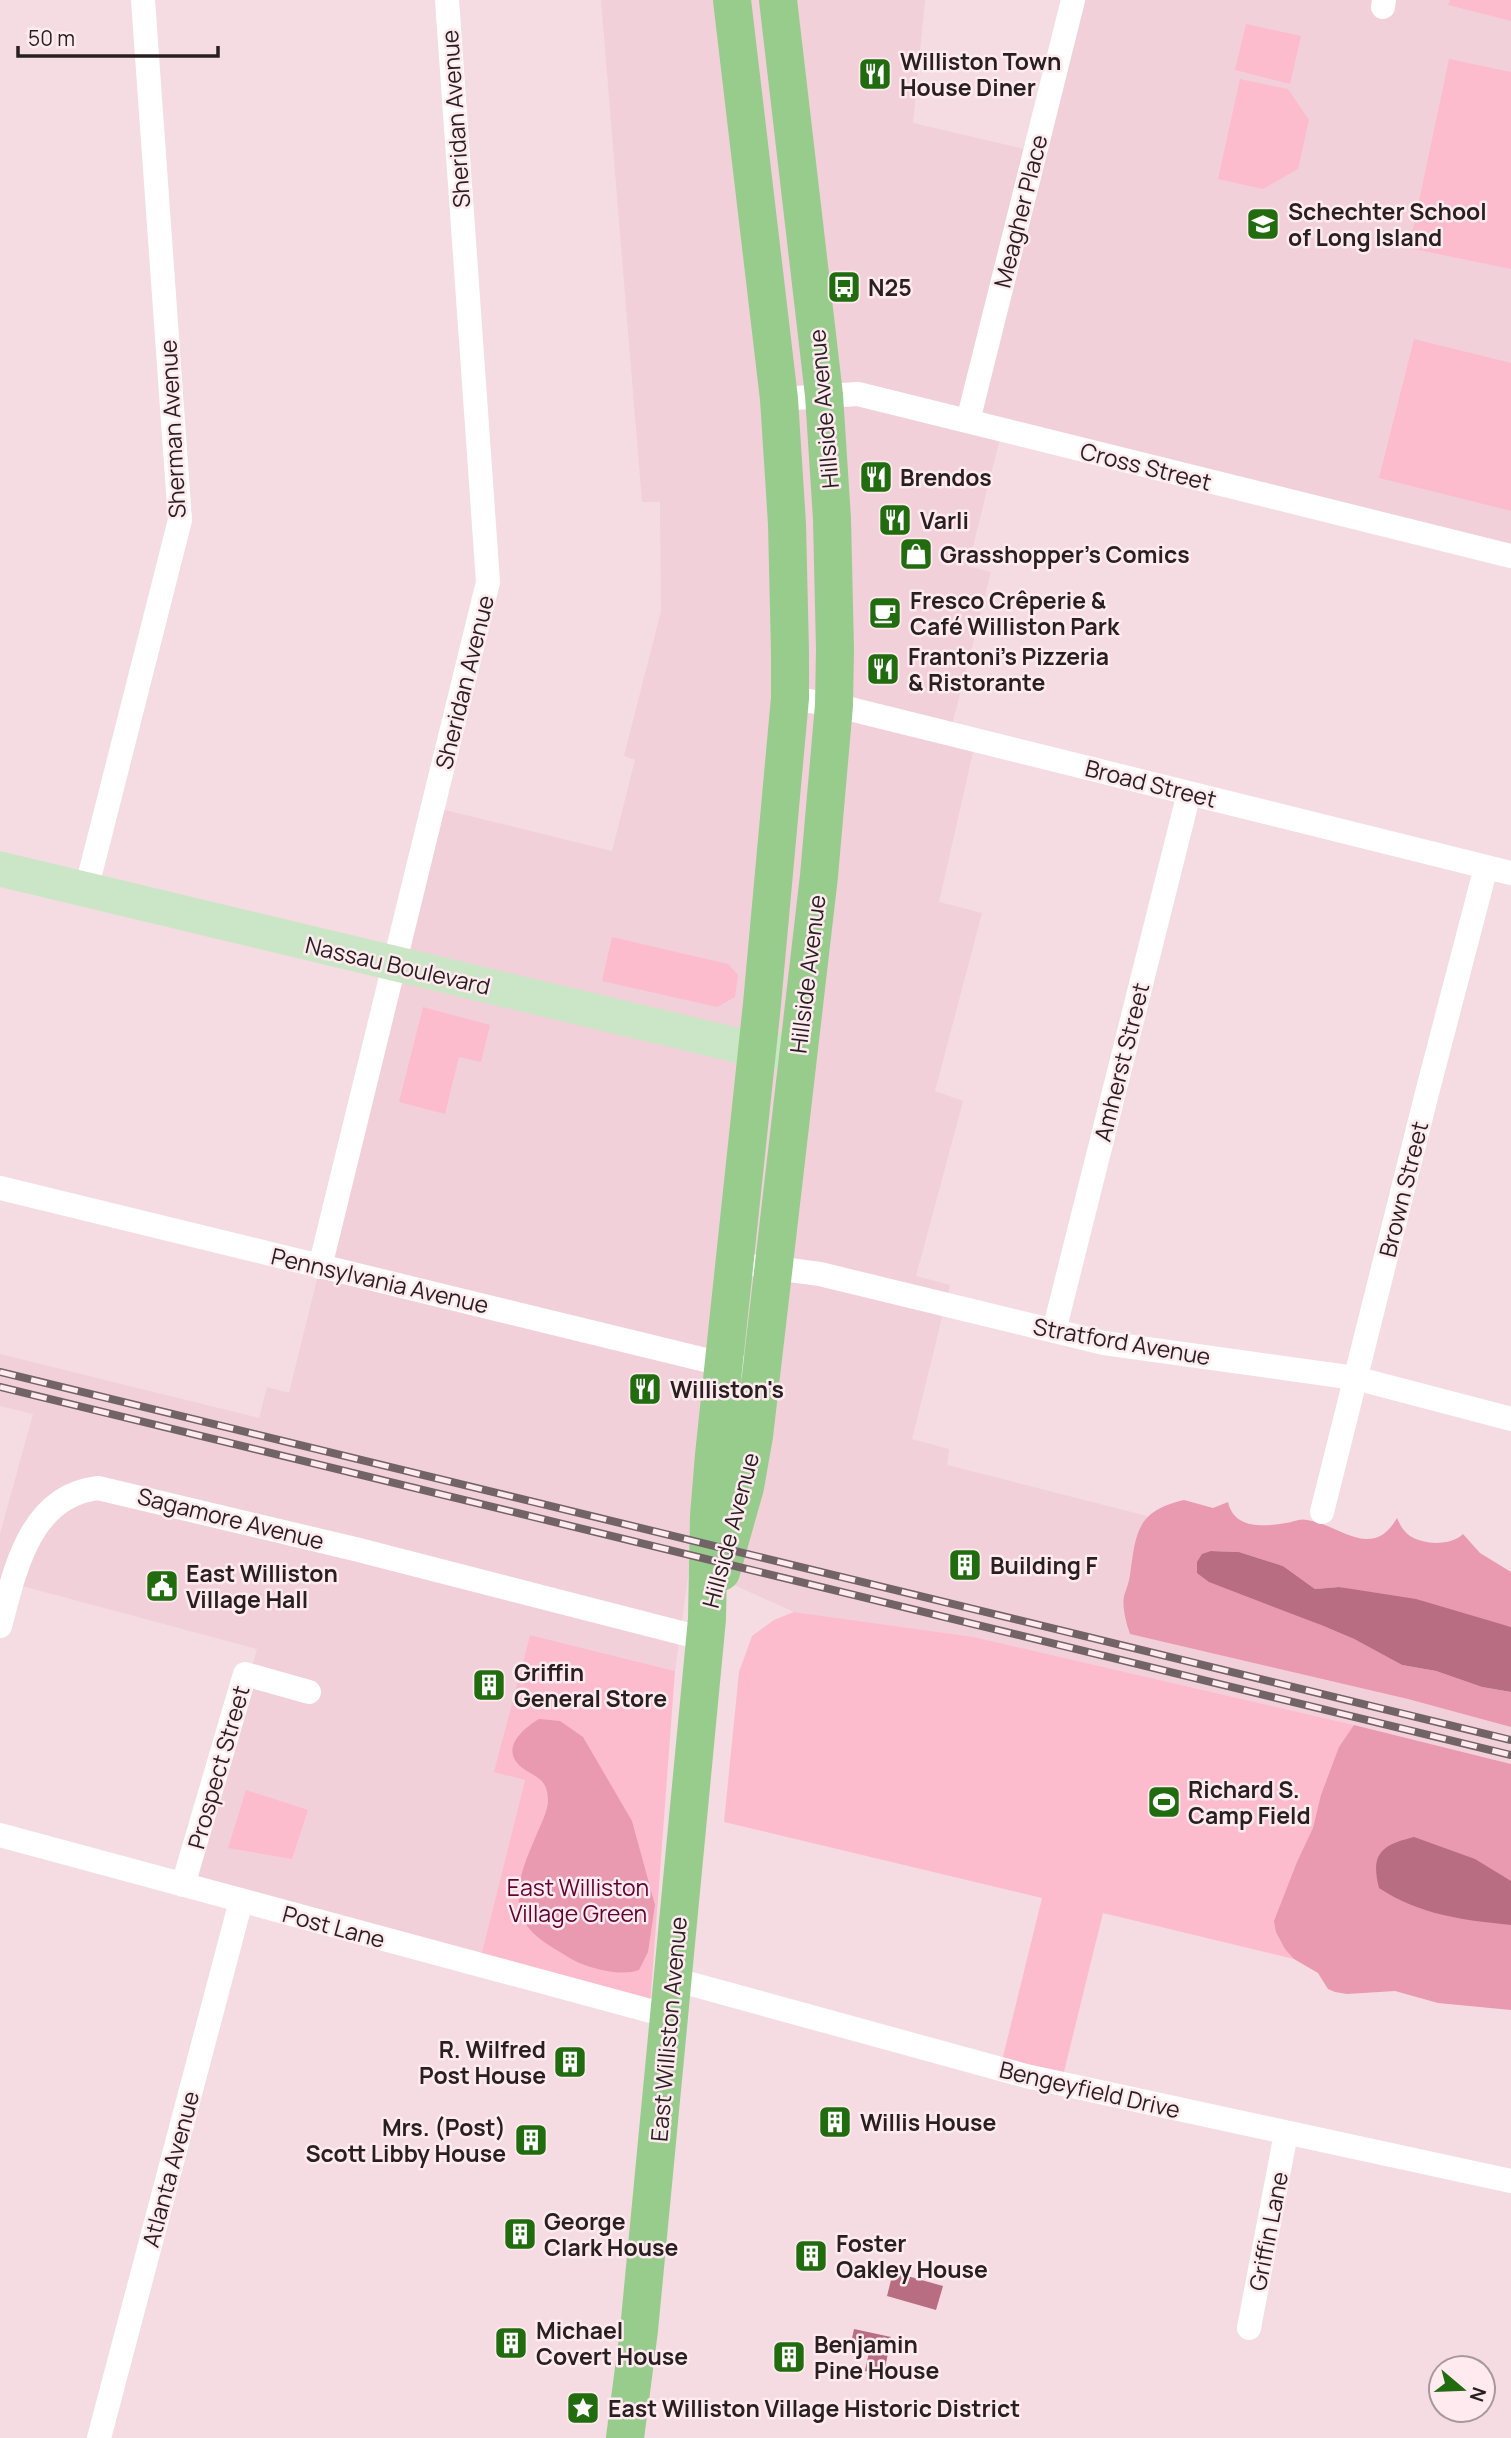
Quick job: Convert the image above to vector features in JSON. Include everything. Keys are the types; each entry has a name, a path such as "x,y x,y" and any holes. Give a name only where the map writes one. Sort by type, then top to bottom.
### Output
{"main road":[{"name":"Hillside Avenue","path":"706,1629 709,1516 722,1364 757,1050 790,698 787,524 779,399 732,0"},
{"name":"Hillside Avenue","path":"706,1629 744,1488 754,1436 819,876 834,705 832,519 824,395 778,0"},
{"name":"East Williston Avenue","path":"625,2438 639,2330 706,1629"}],"street":[{"name":"Sherman Avenue","path":"86,890 180,520 143,0"},
{"name":"Sheridan Avenue","path":"320,1267 488,582 447,0"},
{"name":"Meagher Place","path":"968,421 1073,0"},
{"name":"Cross Street","path":"779,399 858,394 1511,556"},
{"name":"Broad Street","path":"790,698 834,705 1511,873"},
{"name":"Amherst Street","path":"1054,1331 1189,793"},
{"name":"Brown Street","path":"1322,1512 1486,867"},
{"name":"Nassau Boulevard","path":"0,869 757,1050 798,1052"},
{"name":"Pennsylvania Avenue","path":"0,1188 722,1364 762,1369"},
{"name":"Stratford Avenue","path":"734,1264 820,1274 1104,1343 1355,1378 1511,1419"},
{"name":"Sagamore Avenue","path":"0,1626 7,1574 30,1534 40,1521 66,1498 86,1489 98,1488 706,1629"},
{"name":"Prospect Street","path":"183,1885 245,1674 309,1692"},
{"name":"Post Lane","path":"0,1835 241,1901 671,1997"},
{"name":"Atlanta Avenue","path":"99,2438 241,1901"},
{"name":"Bengeyfield Drive","path":"671,1997 1511,2181"},
{"name":"Griffin Lane","path":"1249,2328 1286,2133"}],"shaded area":[{"path":"601,0 925,0 913,123 1033,151 1070,0 1511,0 1511,556 1002,430 968,566 991,572 949,737 975,743 939,902 982,913 935,1091 963,1101 916,1276 950,1285 912,1439 949,1449 947,1465 1147,1516 1130,1634 1409,1699 1511,1727 1511,1764 974,1637 794,1612 721,1579 689,1569 675,1671 530,1635 495,1771 525,1780 480,1960 190,1883 257,1649 0,1580 0,1534 33,1414 0,1406 0,1354 259,1418 267,1387 289,1393 433,807 612,851 635,760 624,756 661,611 660,502 642,502"},
{"path":"1211,1551 1239,1552 1283,1566 1315,1589 1339,1587 1416,1599 1511,1627 1511,1692 1482,1687 1436,1671 1402,1665 1354,1639 1209,1582 1197,1573 1197,1562 1202,1554"},
{"path":"1414,1837 1475,1859 1511,1881 1511,1925 1442,1915 1410,1904 1379,1888 1376,1866 1381,1852 1394,1843"},
{"path":"893,2272 943,2286 936,2310 887,2296"},
{"path":"854,2329 891,2337 884,2374 865,2371 870,2347 851,2343"}],"green space":[{"path":"1450,0 1511,0 1511,21 1448,5"},
{"path":"1246,24 1301,36 1290,84 1235,70"},
{"path":"1449,59 1511,72 1511,269 1409,248"},
{"path":"1240,79 1288,89 1309,120 1298,169 1263,189 1218,179"},
{"path":"1414,339 1511,363 1511,511 1379,478"},
{"path":"612,937 728,964 738,975 735,997 717,1007 602,981"},
{"path":"423,1007 490,1025 481,1062 459,1057 445,1114 399,1102"},
{"path":"1184,1500 1213,1508 1228,1502 1236,1517 1251,1524 1268,1525 1304,1520 1366,1539 1387,1531 1397,1518 1408,1534 1422,1541 1452,1541 1463,1534 1480,1553 1511,1572 1511,1627 1339,1587 1315,1589 1283,1566 1239,1552 1211,1551 1286,1610 1354,1639 1402,1665 1436,1671 1482,1687 1511,1692 1511,1727 1408,1699 1130,1634 1124,1596 1141,1526 1156,1510"},
{"path":"794,1612 974,1637 1354,1725 1294,1959 1103,1913 1062,2080 1001,2065 1042,1898 724,1822 739,1672 752,1636 774,1620"},
{"name":"East Williston Village Green","path":"530,1635 675,1671 650,2005 480,1960 525,1780 494,1772"},
{"path":"539,1719 560,1721 583,1737 632,1821 655,1905 648,1952 639,1970 613,1972 575,1961 534,1934 521,1913 520,1879 548,1801 542,1781 519,1765 512,1751 521,1733"},
{"path":"1354,1725 1511,1764 1511,2010 1438,2003 1395,1991 1347,1994 1335,1992 1328,1989 1318,1973 1294,1959 1285,1949 1276,1932 1274,1921 1313,1828 1321,1795 1339,1747"},
{"path":"246,1790 308,1810 292,1859 228,1848"}],"railway":[{"path":"0,1372 1511,1740"},
{"path":"0,1387 1511,1755"}],"place":[{"name":"Williston Town House Diner","path":"875,74"},
{"name":"Schechter School of Long Island","path":"1263,224"},
{"name":"N25","path":"844,287"},
{"name":"Brendos","path":"876,477"},
{"name":"Varli","path":"895,520"},
{"name":"Grasshopper's Comics","path":"916,554"},
{"name":"Fresco Crêperie & Café Williston Park","path":"885,613"},
{"name":"Frantoni’s Pizzeria & Ristorante","path":"883,669"},
{"name":"Williston's","path":"645,1389"},
{"name":"Building F","path":"965,1565"},
{"name":"East Williston Village Hall","path":"162,1586"},
{"name":"Griffin General Store","path":"489,1685"},
{"name":"Richard S. Camp Field","path":"1164,1802"},
{"name":"R. Wilfred Post House","path":"570,2062"},
{"name":"Willis House","path":"835,2122"},
{"name":"Mrs. (Post) Scott Libby House","path":"531,2140"},
{"name":"George Clark House","path":"520,2234"},
{"name":"Foster Oakley House","path":"811,2256"},
{"name":"Michael Covert House","path":"511,2343"},
{"name":"Benjamin Pine House","path":"789,2357"},
{"name":"East Williston Village Historic District","path":"583,2408"}]}
